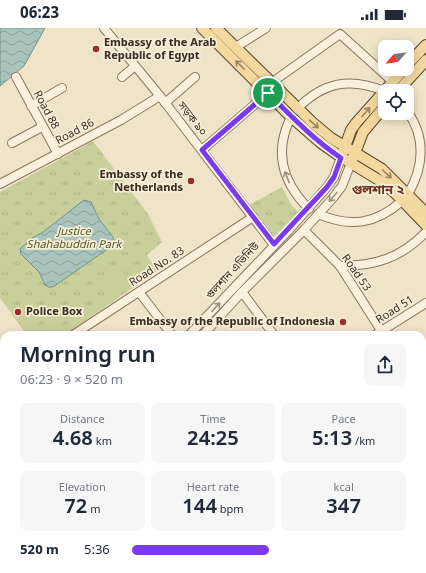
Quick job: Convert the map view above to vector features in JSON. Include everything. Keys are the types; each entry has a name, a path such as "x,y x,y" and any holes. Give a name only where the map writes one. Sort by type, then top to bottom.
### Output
{"main road":[{"path":"202,28 268,93 326,135 382,169 426,225"},
{"path":"216,28 271,83 294,113 321,143 341,158 405,197 426,213"},
{"path":"414,58 426,45"},
{"path":"404,84 426,60"},
{"name":"গুলশান এভিনিউ","path":"390,84 397,76"},
{"name":"গুলশান এভিনিউ","path":"341,158 353,127 378,98"},
{"name":"গুলশান এভিনিউ","path":"351,163 363,132 378,114"}],"street":[{"name":"সড়ক ৯০","path":"104,28 202,150 274,244"},
{"path":"236,47 266,28"},
{"path":"271,83 340,34 392,81"},
{"path":"122,77 135,66"},
{"name":"Road 88","path":"16,77 58,154"},
{"name":"Road 86","path":"0,184 162,100 195,77"},
{"path":"309,208 295,192 286,175 283,165 282,155 284,135 294,113 311,95 337,84 361,83 378,89"},
{"path":"31,106 62,88"},
{"path":"202,150 268,93"},
{"path":"318,214 342,222 361,222 380,217 388,213 405,197 418,175 421,153 418,132 412,120"},
{"path":"12,143 42,126"},
{"name":"গুলশান এভিনিউ","path":"193,331 309,208 331,182 341,158"},
{"name":"গুলশান এভিনিউ","path":"207,331 242,292 304,230 333,198 342,186 351,163"},
{"name":"Road No. 83","path":"79,331 254,217"},
{"name":"Road 53","path":"304,230 340,266 378,331"},
{"path":"340,266 363,266 390,257 405,250 426,232"},
{"path":"139,292 169,331"},
{"path":"242,292 271,331"},
{"name":"Road 51","path":"384,331 426,303"}],"green space":[{"name":"Justice Shahabuddin Park","path":"93,141 148,214 162,242 147,255 157,271 71,331 24,331 0,298 0,192"},
{"path":"282,187 291,204 299,213 274,237 249,205"},
{"path":"121,268 129,280 110,293 103,281"}],"water":[{"path":"0,28 45,28 24,66 0,86"},
{"path":"84,200 91,202 99,219 113,237 114,243 53,287 49,287 45,285 39,272 21,254 20,249 32,238 43,232"}],"place":[{"name":"Embassy of the Arab Republic of Egypt","path":"96,49"},
{"name":"Embassy of the Netherlands","path":"191,181"},
{"name":"Police Box","path":"18,312"},
{"name":"Embassy of the Republic of Indonesia","path":"343,322"}],"district":[{"name":"গুলশান ২","path":"378,190"}],"route":[{"path":"268,93 291,117 330,151 341,158 331,182 288,231 274,244 202,150 268,93"}]}
